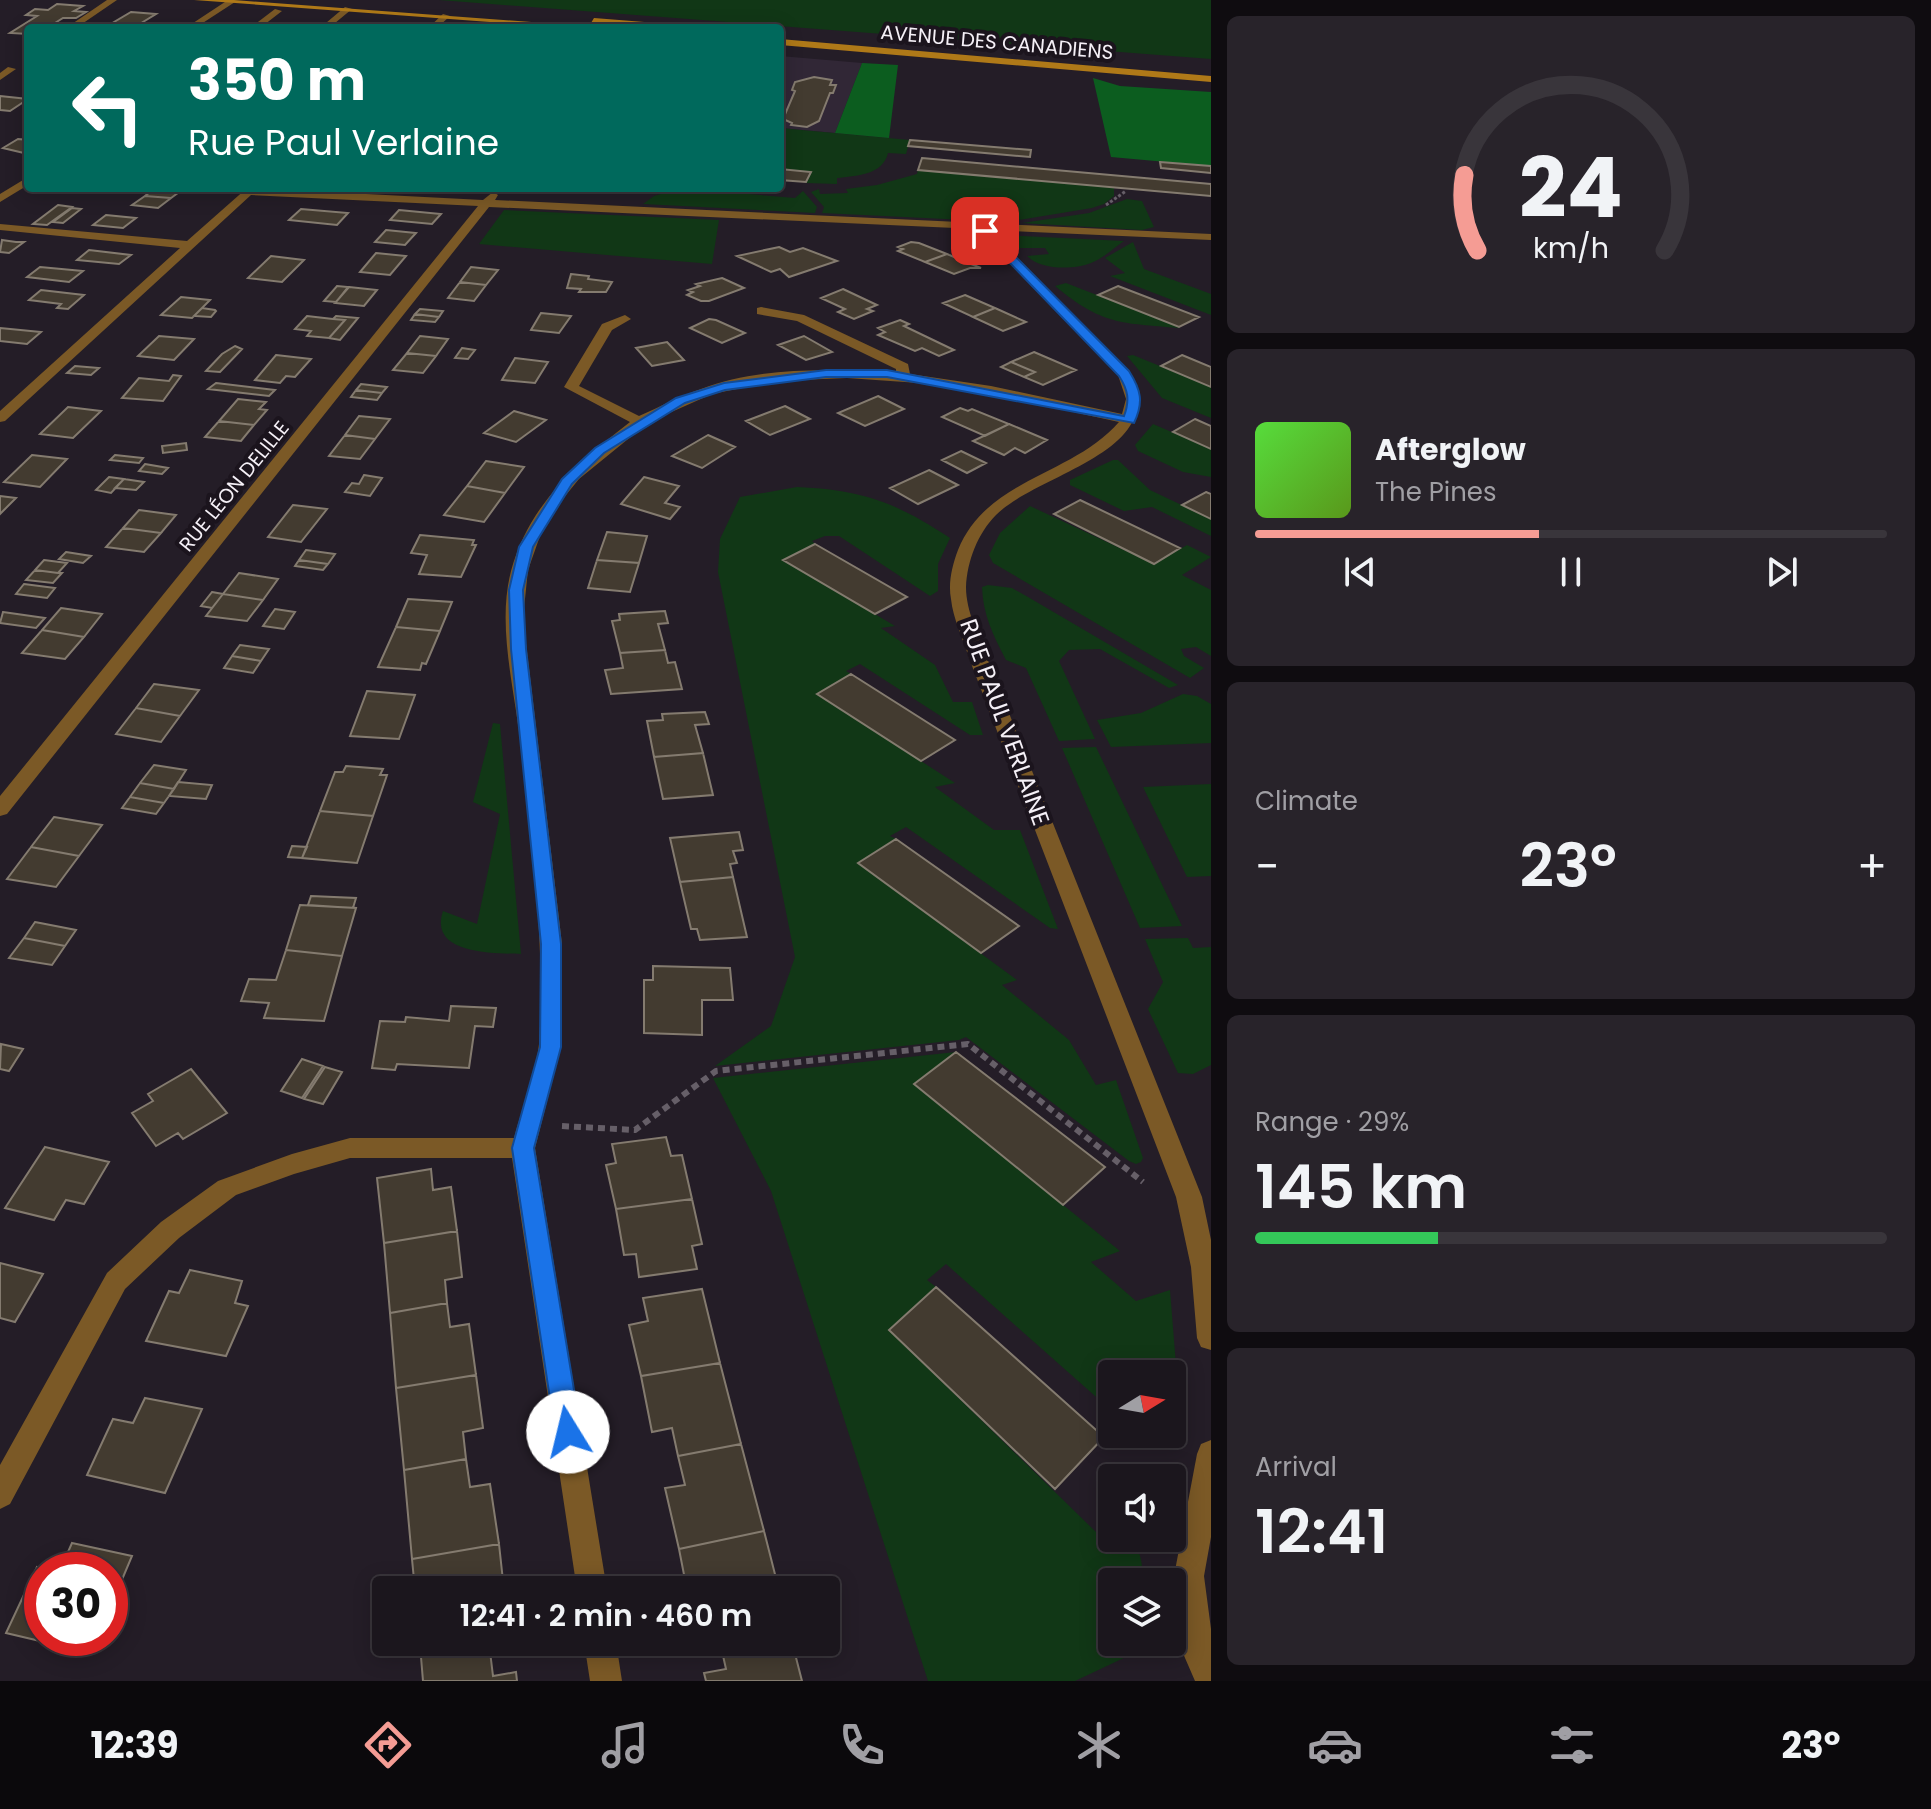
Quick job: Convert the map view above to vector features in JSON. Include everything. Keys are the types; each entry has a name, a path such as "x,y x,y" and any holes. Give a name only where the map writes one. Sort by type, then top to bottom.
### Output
{"main road":[{"path":"198,0 554,24"},
{"path":"305,0 628,24"},
{"name":"AVENUE DES CANADIENS","path":"784,39 1211,70"},
{"name":"AVENUE DES CANADIENS","path":"784,39 1211,79"}],"street":[{"path":"76,24 113,0"},
{"path":"196,24 231,2"},
{"path":"329,24 348,9"},
{"path":"260,24 278,11"},
{"path":"437,24 446,16"},
{"path":"0,68 11,69 0,77"},
{"path":"0,199 24,183"},
{"path":"0,418 249,192"},
{"path":"372,192 493,194 980,226 1211,237"},
{"name":"RUE LÉON DELILLE","path":"0,809 493,194"},
{"path":"590,1576 526,1136 550,1047 551,944 518,649 516,590 526,547 567,482 599,450 680,401 737,384 826,373 903,376 1129,420 1135,403 1133,388 1124,374 980,226"},
{"path":"0,227 188,245"},
{"path":"761,311 800,318 903,367 903,376"},
{"path":"625,319 607,327 571,387 641,422"},
{"name":"RUE PAUL VERLAINE","path":"1129,420 1105,446 1034,480 992,509 964,550 957,590 984,673 1184,1184 1204,1267 1211,1338"},
{"path":"0,1494 116,1281 170,1230 227,1188 292,1164 350,1148 526,1136"},
{"path":"1211,1454 1189,1576 1198,1651 1211,1681"},
{"path":"602,1656 606,1681"}],"path":[{"path":"526,1136 635,1130 716,1071 968,1044 1145,1183 1184,1184"}],"shaded area":[{"path":"784,56 862,63 835,133 784,128"}],"green space":[{"path":"439,0 1211,0 1211,59 784,24"},
{"path":"862,63 898,65 889,138 835,133"},
{"path":"1093,78 1120,86 1211,92 1211,166 1111,157"},
{"path":"784,128 910,140 906,154 888,153 875,170 837,178 837,184 806,183 811,173 784,170"},
{"path":"918,170 1114,187 1114,196 1092,208 1007,222 822,213 824,207 811,192 819,189 820,194 848,193 846,189 877,185 917,174"},
{"path":"803,191 817,207 815,213 643,204 654,196 668,192 725,192 795,198"},
{"path":"1127,199 1142,201 1154,227 1142,230 1022,223 1089,213"},
{"path":"504,210 719,220 712,264 479,244"},
{"path":"1016,236 1124,241 1091,263 1057,267 1033,261 1027,256 1049,254 1045,248 1018,248 1010,239"},
{"path":"1133,242 1144,269 1211,294 1211,315 1110,276 1125,273 1105,258"},
{"path":"1066,283 1179,328 1127,323 1100,315 1055,286"},
{"path":"1133,355 1211,387 1211,418 1162,398 1127,356"},
{"path":"1153,424 1211,449 1211,477 1183,472 1138,451 1135,445"},
{"path":"1118,460 1150,490 1211,519 1211,536 1152,507 1124,511 1070,485 1070,480"},
{"path":"797,487 841,491 878,500 912,515 950,538 938,564 938,591 930,596 839,536 825,536 812,541 815,544 784,560 895,626 881,628 935,665 953,702 972,702 983,735 970,735 860,664 846,671 851,674 817,694 955,783 935,787 994,830 1020,830 1058,929 1050,928 906,827 890,836 896,839 859,864 1017,980 1002,985 1069,1040 1096,1085 1116,1080 1143,1158 1141,1162 1136,1164 1129,1161 966,1037 715,1066 771,1026 795,957 718,572 720,539 740,497"},
{"path":"1030,506 1154,564 1187,545 1211,557 1182,575 1211,590 1211,656 1196,647 1181,649 1184,656 1204,668 1190,678 993,563 989,555 1000,533"},
{"path":"982,587 1012,588 1178,685 1169,688 1100,649 1069,650 1059,661 1095,739 1059,741 1026,668 1006,660 997,642 983,597"},
{"path":"1183,694 1197,696 1211,704 1211,743 1111,747 1097,720 1141,713"},
{"path":"493,723 500,724 521,954 467,949 445,936 441,925 443,911 477,924 500,814 473,802"},
{"path":"1096,747 1182,926 1140,928 1062,748"},
{"path":"1211,784 1211,876 1187,877 1143,787"},
{"path":"1188,938 1193,948 1211,947 1211,1065 1193,1074 1178,1073 1148,1009 1163,982 1145,939"},
{"path":"956,1052 914,1084 1120,1251 1091,1262 1136,1301 1170,1290 1176,1360 1098,1360 1098,1399 946,1264 927,1280 936,1287 889,1330 1098,1533 1098,1552 1138,1552 1142,1568 1098,1568 1098,1656 1128,1656 1075,1681 928,1681 771,1191 713,1078"}],"building":[{"path":"57,4 83,6 74,11 86,12 53,24 24,24 37,16 26,15 35,9 48,10"},
{"path":"131,12 156,14 140,24 111,24"},
{"path":"24,24 24,34 10,33"},
{"path":"814,77 832,80 830,85 836,85 819,121 807,127 791,125 784,119 795,91 792,90 795,82"},
{"path":"0,96 24,99 10,111 0,110"},
{"path":"18,139 24,140 24,153 3,148"},
{"path":"910,140 1031,150 1030,157 908,146"},
{"path":"922,158 1211,184 1211,196 918,170"},
{"path":"1160,162 1211,166 1211,173 1161,168"},
{"path":"784,169 811,172 806,182 784,180"},
{"path":"150,192 179,192 171,198 145,196"},
{"path":"145,196 171,198 158,208 132,205"},
{"path":"58,205 72,207 47,225 33,224"},
{"path":"72,208 81,209 63,223 53,222"},
{"path":"301,209 348,213 337,225 289,220"},
{"path":"399,210 441,214 432,224 390,220"},
{"path":"106,215 136,218 123,228 93,225"},
{"path":"386,230 416,233 405,245 375,242"},
{"path":"2,240 24,242 9,253 0,252"},
{"path":"911,242 947,254 925,262 898,251 903,249 898,247"},
{"path":"779,247 790,252 803,248 837,261 789,277 780,269 771,272 737,256"},
{"path":"89,250 131,255 119,264 77,260"},
{"path":"376,253 406,256 390,275 360,272"},
{"path":"947,254 981,268 954,274 925,262"},
{"path":"271,256 304,260 282,282 248,278"},
{"path":"40,267 83,271 69,282 27,277"},
{"path":"471,267 498,270 486,285 460,282"},
{"path":"571,274 612,282 606,292 579,292 581,289 567,288"},
{"path":"722,278 744,288 709,301 687,295 693,292 688,290 700,286 696,284"},
{"path":"460,282 486,285 474,301 448,298"},
{"path":"337,286 348,287 336,302 324,301"},
{"path":"1118,286 1199,317 1179,327 1098,295"},
{"path":"349,287 377,290 364,306 335,303"},
{"path":"843,289 877,305 867,309 873,311 854,319 838,312 845,309 821,298"},
{"path":"41,290 84,295 68,309 57,308 61,304 29,300"},
{"path":"965,295 995,308 973,317 943,303"},
{"path":"181,297 210,300 192,318 161,315"},
{"path":"202,308 216,311 211,317 194,316"},
{"path":"995,308 1026,322 1003,331 973,317"},
{"path":"420,309 443,311 439,317 415,314"},
{"path":"541,313 571,316 559,333 531,330"},
{"path":"415,314 439,317 435,322 411,320"},
{"path":"307,316 345,320 329,338 307,336 311,331 295,329"},
{"path":"336,316 358,318 340,340 329,338 345,320 333,319"},
{"path":"709,319 745,333 722,343 690,328"},
{"path":"900,320 909,324 904,326 954,350 939,356 922,348 915,351 878,335 885,332 878,328"},
{"path":"0,328 41,332 27,344 0,341"},
{"path":"159,336 194,339 174,360 138,356"},
{"path":"420,336 448,339 436,356 407,353"},
{"path":"804,336 832,352 806,360 778,345"},
{"path":"667,342 684,360 652,366 636,348"},
{"path":"235,346 242,349 220,372 206,371 222,354"},
{"path":"462,348 475,350 468,359 455,358"},
{"path":"1034,352 1076,370 1043,385 1024,377 1035,372 1011,362"},
{"path":"407,353 436,356 423,373 393,370"},
{"path":"276,355 311,359 295,377 286,376 280,383 255,380"},
{"path":"1182,355 1211,367 1211,387 1161,366"},
{"path":"515,358 548,362 535,383 502,380"},
{"path":"1011,362 1035,372 1024,377 1001,367"},
{"path":"75,366 99,368 91,375 67,373"},
{"path":"173,375 181,376 163,401 122,398 139,378 169,381"},
{"path":"216,383 275,390 269,396 208,389"},
{"path":"361,384 387,387 382,393 356,390"},
{"path":"356,390 382,393 377,400 351,397"},
{"path":"878,396 904,409 865,426 838,413"},
{"path":"238,399 266,402 259,409 267,410 254,425 219,421"},
{"path":"785,406 810,419 770,435 746,421"},
{"path":"68,407 101,411 73,438 40,434"},
{"path":"960,408 972,409 1009,424 985,436 942,417"},
{"path":"514,411 546,420 516,442 484,433"},
{"path":"359,416 390,419 375,439 345,435"},
{"path":"1195,419 1211,426 1211,449 1173,432"},
{"path":"219,421 254,425 241,441 205,437"},
{"path":"1009,424 1047,440 1025,453 1015,448 1004,455 973,441"},
{"path":"345,435 375,439 360,459 329,456"},
{"path":"708,435 735,447 702,468 672,456"},
{"path":"186,443 187,450 163,453 162,446"},
{"path":"961,451 986,463 967,473 942,460"},
{"path":"32,455 67,459 40,487 4,482"},
{"path":"115,455 143,458 139,463 110,460"},
{"path":"486,461 524,467 505,493 467,486"},
{"path":"145,464 168,468 162,474 139,471"},
{"path":"929,470 958,485 918,504 890,488"},
{"path":"364,475 382,478 370,496 345,492 352,483 359,484"},
{"path":"109,477 124,479 111,493 96,490"},
{"path":"644,477 679,486 665,503 680,507 670,519 621,504"},
{"path":"124,479 144,482 136,490 115,488"},
{"path":"467,486 505,493 484,522 444,515"},
{"path":"1206,492 1211,494 1211,519 1182,505"},
{"path":"0,496 16,498 0,514"},
{"path":"1080,500 1180,548 1154,564 1054,514"},
{"path":"293,505 327,509 301,542 268,537"},
{"path":"139,510 176,515 161,533 123,528"},
{"path":"123,528 161,533 144,552 106,547"},
{"path":"607,532 647,536 639,563 597,560"},
{"path":"420,535 474,540 472,545 476,545 461,577 419,574 427,555 411,553"},
{"path":"815,544 907,597 875,614 783,560"},
{"path":"306,550 335,554 328,564 299,560"},
{"path":"66,552 91,556 83,563 59,559"},
{"path":"44,560 67,563 58,573 35,570"},
{"path":"299,560 328,564 323,570 295,566"},
{"path":"597,560 639,563 630,592 588,588"},
{"path":"35,570 62,573 53,583 26,580"},
{"path":"239,573 278,579 263,600 223,594"},
{"path":"24,584 55,588 47,598 16,594"},
{"path":"212,592 223,594 212,608 201,606"},
{"path":"223,594 263,600 247,621 206,616"},
{"path":"408,599 452,602 440,631 396,627"},
{"path":"61,608 102,614 84,637 42,630"},
{"path":"275,609 295,612 284,629 263,626"},
{"path":"665,611 668,623 658,624 665,650 620,653 612,621 620,620 619,614"},
{"path":"3,612 45,618 36,628 0,623"},
{"path":"396,627 440,631 426,664 422,663 420,670 378,667"},
{"path":"42,630 84,637 65,659 22,653"},
{"path":"240,645 269,649 261,661 232,656"},
{"path":"665,650 668,663 675,662 682,689 611,694 605,670 623,668 620,653"},
{"path":"232,656 261,661 253,673 224,668"},
{"path":"851,674 955,740 921,761 817,694"},
{"path":"154,684 199,690 180,716 136,708"},
{"path":"367,691 415,695 399,739 350,736"},
{"path":"136,708 180,716 161,742 116,734"},
{"path":"705,712 709,724 695,725 703,753 654,757 647,721 663,720 662,714"},
{"path":"703,753 713,795 663,799 654,757"},
{"path":"154,765 186,770 174,789 140,783"},
{"path":"346,766 383,769 380,775 387,775 373,816 320,811 335,772 343,772"},
{"path":"178,782 212,785 206,799 169,796"},
{"path":"140,783 174,789 164,803 130,797"},
{"path":"130,797 164,803 156,814 122,808"},
{"path":"320,811 373,816 357,863 302,858"},
{"path":"54,817 102,825 79,856 31,847"},
{"path":"739,832 743,850 733,851 737,863 730,864 733,877 680,882 670,838"},
{"path":"896,839 1019,926 981,953 858,863"},
{"path":"292,846 307,847 302,858 288,857"},
{"path":"31,847 79,856 56,887 7,879"},
{"path":"733,877 747,937 700,940 697,929 691,929 680,882"},
{"path":"311,896 356,898 353,908 308,905"},
{"path":"300,905 356,908 342,956 286,950"},
{"path":"35,922 76,930 65,946 24,938"},
{"path":"24,938 65,946 52,965 9,958"},
{"path":"286,950 342,956 324,1021 264,1018 269,1003 241,1001 249,979 276,980"},
{"path":"653,966 730,968 733,1000 702,1000 702,1035 644,1033 644,980 653,980"},
{"path":"451,1006 496,1008 493,1027 475,1026 469,1068 397,1064 395,1070 372,1068 380,1021 405,1022 406,1017 449,1021"},
{"path":"1,1044 23,1049 9,1071 0,1069"},
{"path":"956,1052 1105,1167 1063,1205 914,1084"},
{"path":"302,1059 323,1066 302,1098 281,1091"},
{"path":"325,1067 342,1072 323,1104 304,1099"},
{"path":"191,1069 227,1113 183,1139 178,1133 156,1146 132,1113 153,1101 148,1094"},
{"path":"666,1137 671,1156 682,1155 692,1199 616,1209 606,1165 616,1163 612,1144"},
{"path":"45,1147 109,1162 84,1204 66,1200 54,1220 5,1208"},
{"path":"431,1169 433,1190 451,1187 457,1231 384,1243 377,1178"},
{"path":"692,1199 702,1244 692,1246 697,1269 639,1277 636,1254 624,1255 616,1209"},
{"path":"457,1231 462,1277 445,1280 447,1303 390,1313 384,1243"},
{"path":"0,1263 43,1274 15,1322 0,1318"},
{"path":"190,1270 242,1281 235,1303 248,1306 226,1356 146,1341 169,1291 179,1293"},
{"path":"936,1287 1098,1432 1098,1443 1055,1489 889,1330"},
{"path":"702,1289 720,1363 641,1376 629,1325 648,1321 643,1298"},
{"path":"447,1303 450,1327 469,1324 476,1375 396,1388 390,1313"},
{"path":"720,1363 741,1444 678,1456 672,1428 652,1432 641,1376"},
{"path":"476,1375 483,1428 463,1432 466,1459 404,1470 396,1388"},
{"path":"145,1398 202,1409 165,1493 87,1475 113,1419 133,1423"},
{"path":"741,1444 764,1531 679,1549 665,1488 685,1485 678,1456"},
{"path":"466,1459 470,1487 490,1484 499,1544 412,1559 404,1470"},
{"path":"764,1531 775,1576 684,1576 679,1549"},
{"path":"72,1543 114,1552 68,1552"},
{"path":"499,1544 502,1576 414,1576 412,1559"},
{"path":"24,1595 24,1637 6,1633"},
{"path":"491,1656 493,1676 516,1672 517,1681 423,1681 421,1657"},
{"path":"723,1656 796,1656 802,1681 706,1681 704,1673 726,1669"}],"route":[{"path":"568,1432 523,1148 550,1047 551,970 551,944 518,649 516,590 526,547 567,482 599,450 680,401 724,387 826,373 887,374 1129,420 1135,403 1133,388 1124,374 985,231"}]}
